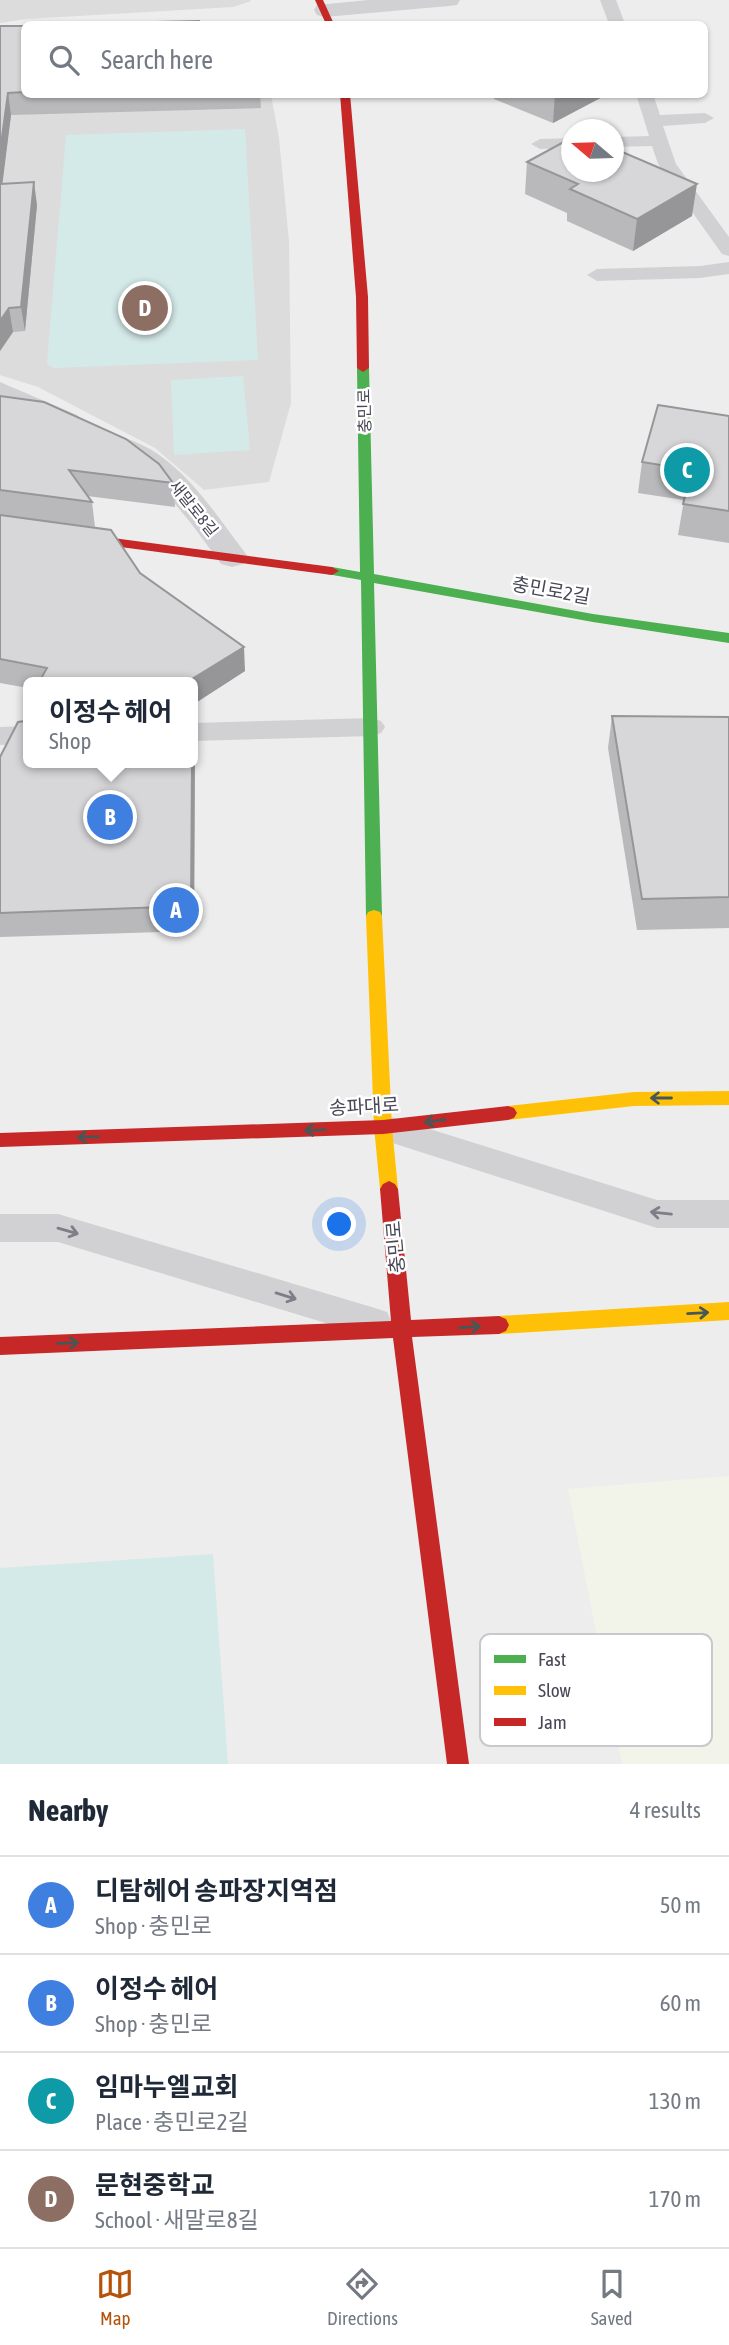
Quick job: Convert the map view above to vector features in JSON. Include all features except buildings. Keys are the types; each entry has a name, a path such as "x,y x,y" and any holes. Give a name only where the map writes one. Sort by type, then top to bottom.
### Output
{"street":[{"path":"324,12 449,0"},
{"name":"충민로","path":"345,98 362,297 375,947 383,1127 402,1331 458,1764"},
{"name":"새말로8길","path":"0,391 141,455 174,480 232,556"},
{"name":"새말로8길","path":"0,527 232,556 366,577"},
{"name":"충민로2길","path":"366,577 636,627 729,638"},
{"name":"송파대로","path":"0,1140 383,1127 634,1098 729,1098"},
{"path":"0,1346 402,1331 729,1311"}],"lane":[{"path":"608,0 616,21"},
{"path":"645,98 667,164 729,250"},
{"path":"654,121 705,118"},
{"path":"624,142 660,141"},
{"path":"540,144 561,143"},
{"path":"597,275 700,272 729,268"},
{"path":"198,732 372,727"},
{"path":"0,736 23,736"},
{"path":"383,1127 657,1214 729,1214"},
{"path":"0,1228 58,1228 402,1331"}],"shaded area":[{"path":"0,0 251,1 233,7 27,19 0,23"},
{"path":"0,39 21,87 21,98 272,98 279,138 289,241 291,403 269,482 204,490 155,448 38,387 0,375"},
{"path":"245,129 258,360 54,368 47,364 66,135"},
{"path":"243,376 250,450 174,455 171,380"},
{"path":"729,1476 729,1764 622,1764 618,1746 712,1746 712,1634 596,1634 568,1489"},
{"path":"213,1554 228,1764 0,1764 0,1568"}],"traffic: fast":[{"path":"363,368 374,916"},
{"path":"332,571 593,618 729,638"}],"traffic: slow":[{"path":"374,916 383,1127 389,1189"},
{"path":"508,1113 634,1099 729,1098"},
{"path":"499,1325 729,1311"}],"traffic: jam":[{"path":"319,0 329,21"},
{"path":"345,98 362,297 363,368"},
{"path":"0,527 332,571"},
{"path":"0,1140 383,1127 508,1113"},
{"path":"389,1189 402,1331 458,1764"},
{"path":"0,1346 499,1325"}],"place":[{"name":"문현중학교","path":"145,308"},
{"name":"임마누엘교회","path":"687,470"},
{"name":"이정수 헤어","path":"110,817"},
{"name":"디탐헤어 송파장지역점","path":"176,910"}]}
